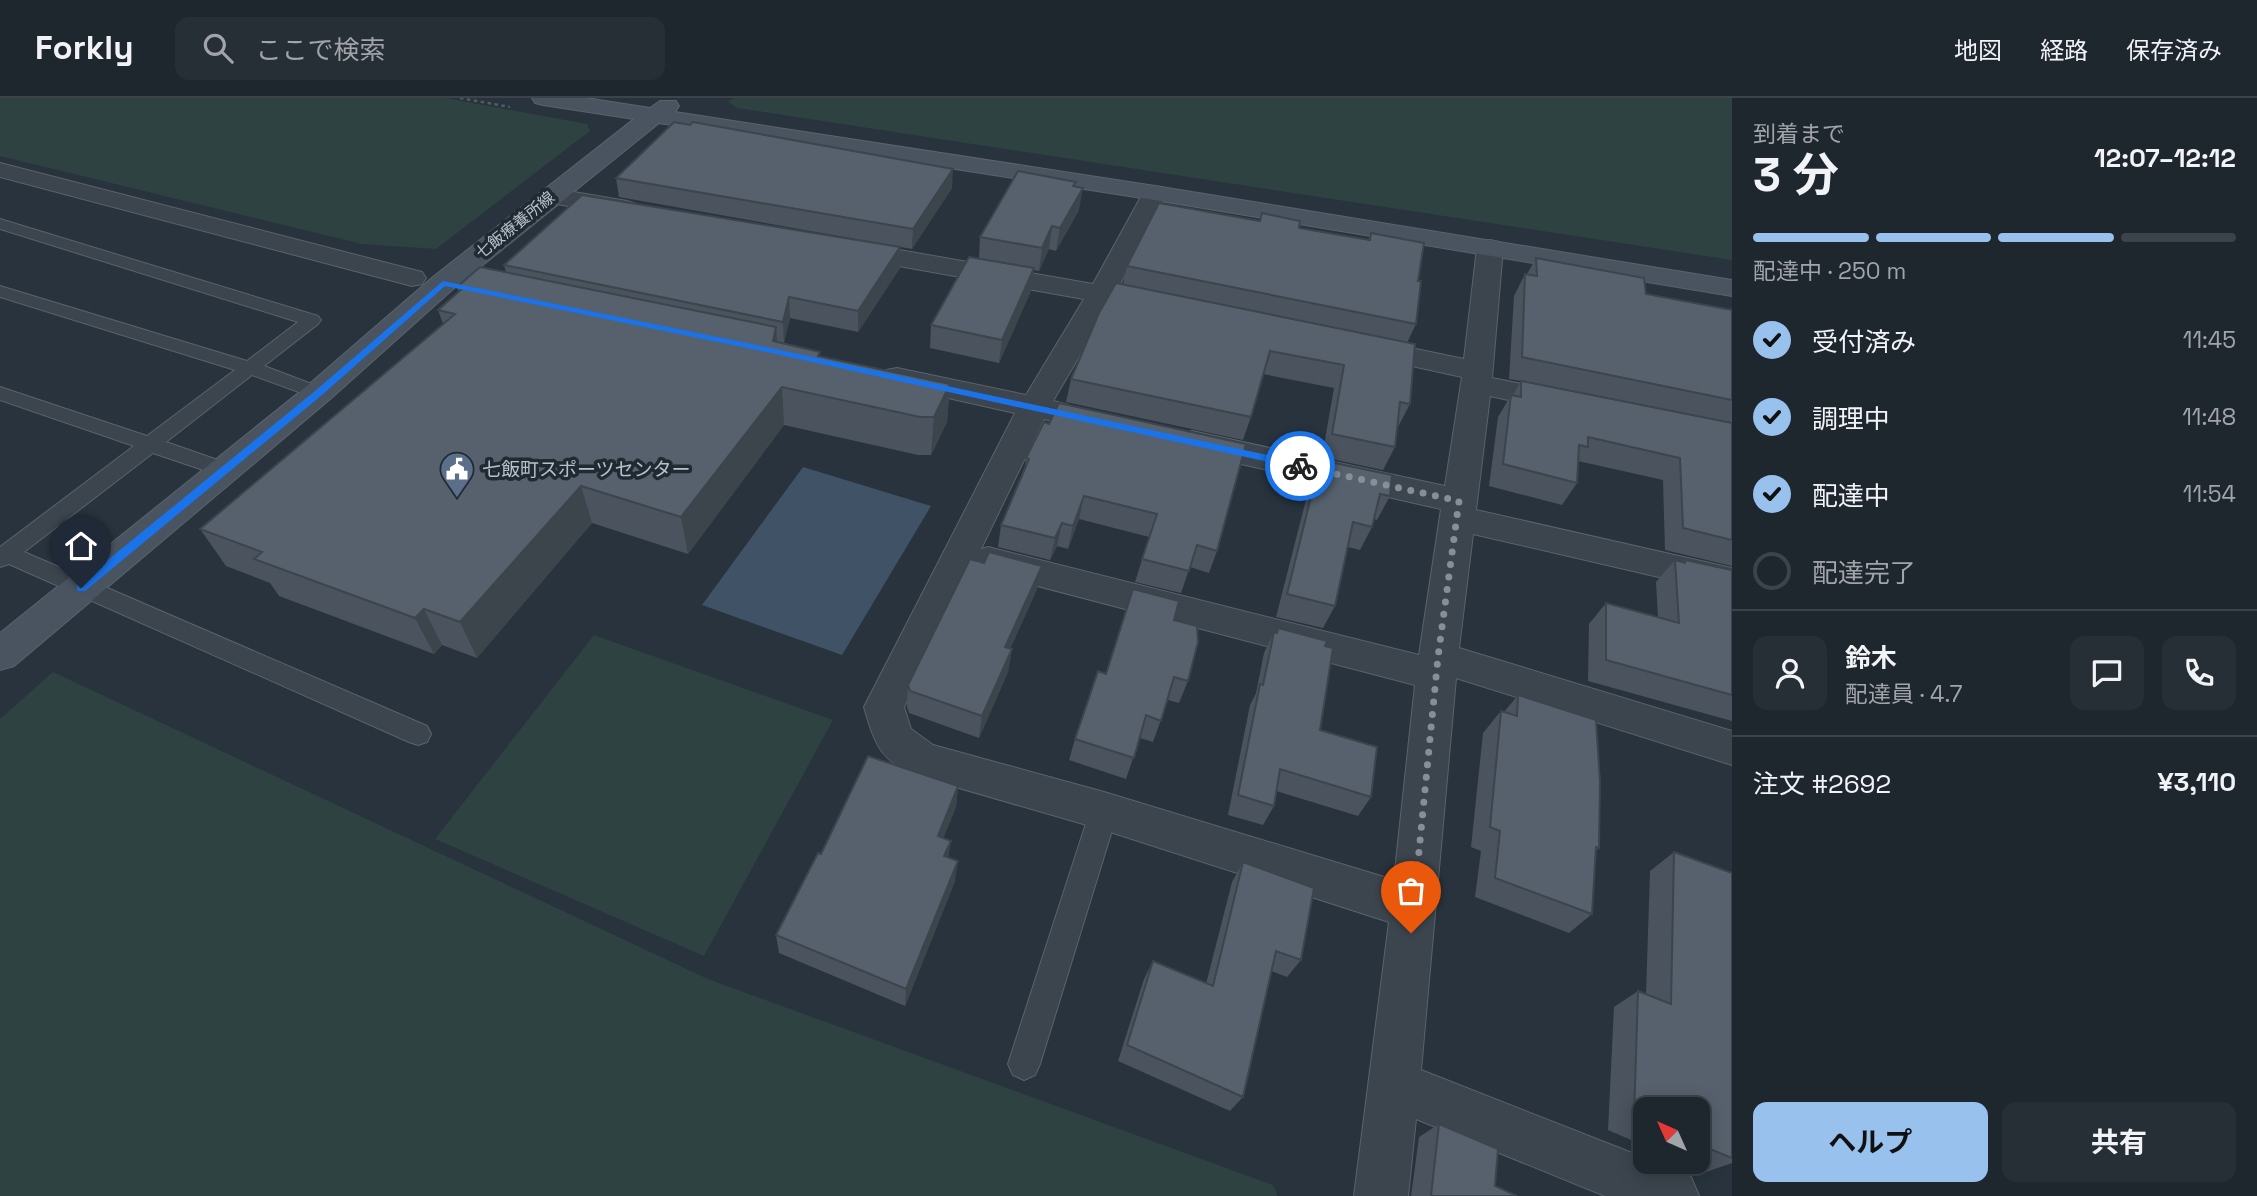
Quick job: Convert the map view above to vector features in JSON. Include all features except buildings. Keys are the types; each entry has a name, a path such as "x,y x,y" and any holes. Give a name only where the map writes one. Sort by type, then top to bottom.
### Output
{"street":[{"path":"543,98 1155,193 1732,288"},
{"name":"七飯療養所線","path":"0,654 318,393 443,284 550,196 654,115 681,98"},
{"path":"0,170 412,278"},
{"path":"1155,193 1102,293 1034,407 884,707 894,738 920,759 1104,811 1414,908"},
{"path":"550,196 649,214"},
{"path":"828,245 1156,304"},
{"path":"1381,1196 1414,908 1437,666 1477,377 1490,248"},
{"path":"443,284 477,290"},
{"path":"1344,343 1597,409"},
{"path":"876,373 1087,419"},
{"path":"1167,436 1732,581"},
{"path":"962,554 1437,666 1732,748"},
{"path":"1395,1086 1672,1196"}],"lane":[{"path":"0,224 312,320 4,556"},
{"path":"0,291 250,368 318,393"},
{"path":"0,393 225,470"},
{"path":"4,556 418,734"},
{"path":"1024,1064 1104,811"}],"green space":[{"path":"0,98 445,98 587,124 590,131 436,249 362,244 0,156"},
{"path":"734,98 1732,98 1732,260 737,108 728,102"},
{"path":"594,635 833,720 704,956 435,839"},
{"path":"53,672 708,979 1273,1185 1278,1196 0,1196 0,719"}],"water":[{"path":"803,467 931,506 842,655 702,605"}],"way so far":[{"path":"1300,466 1459,501 1438,657 1411,933"}],"place":[{"name":"七飯町スポーツセンター","path":"457,499"}],"route":[{"path":"81,588 318,393 443,284 771,350 1300,466"}]}
